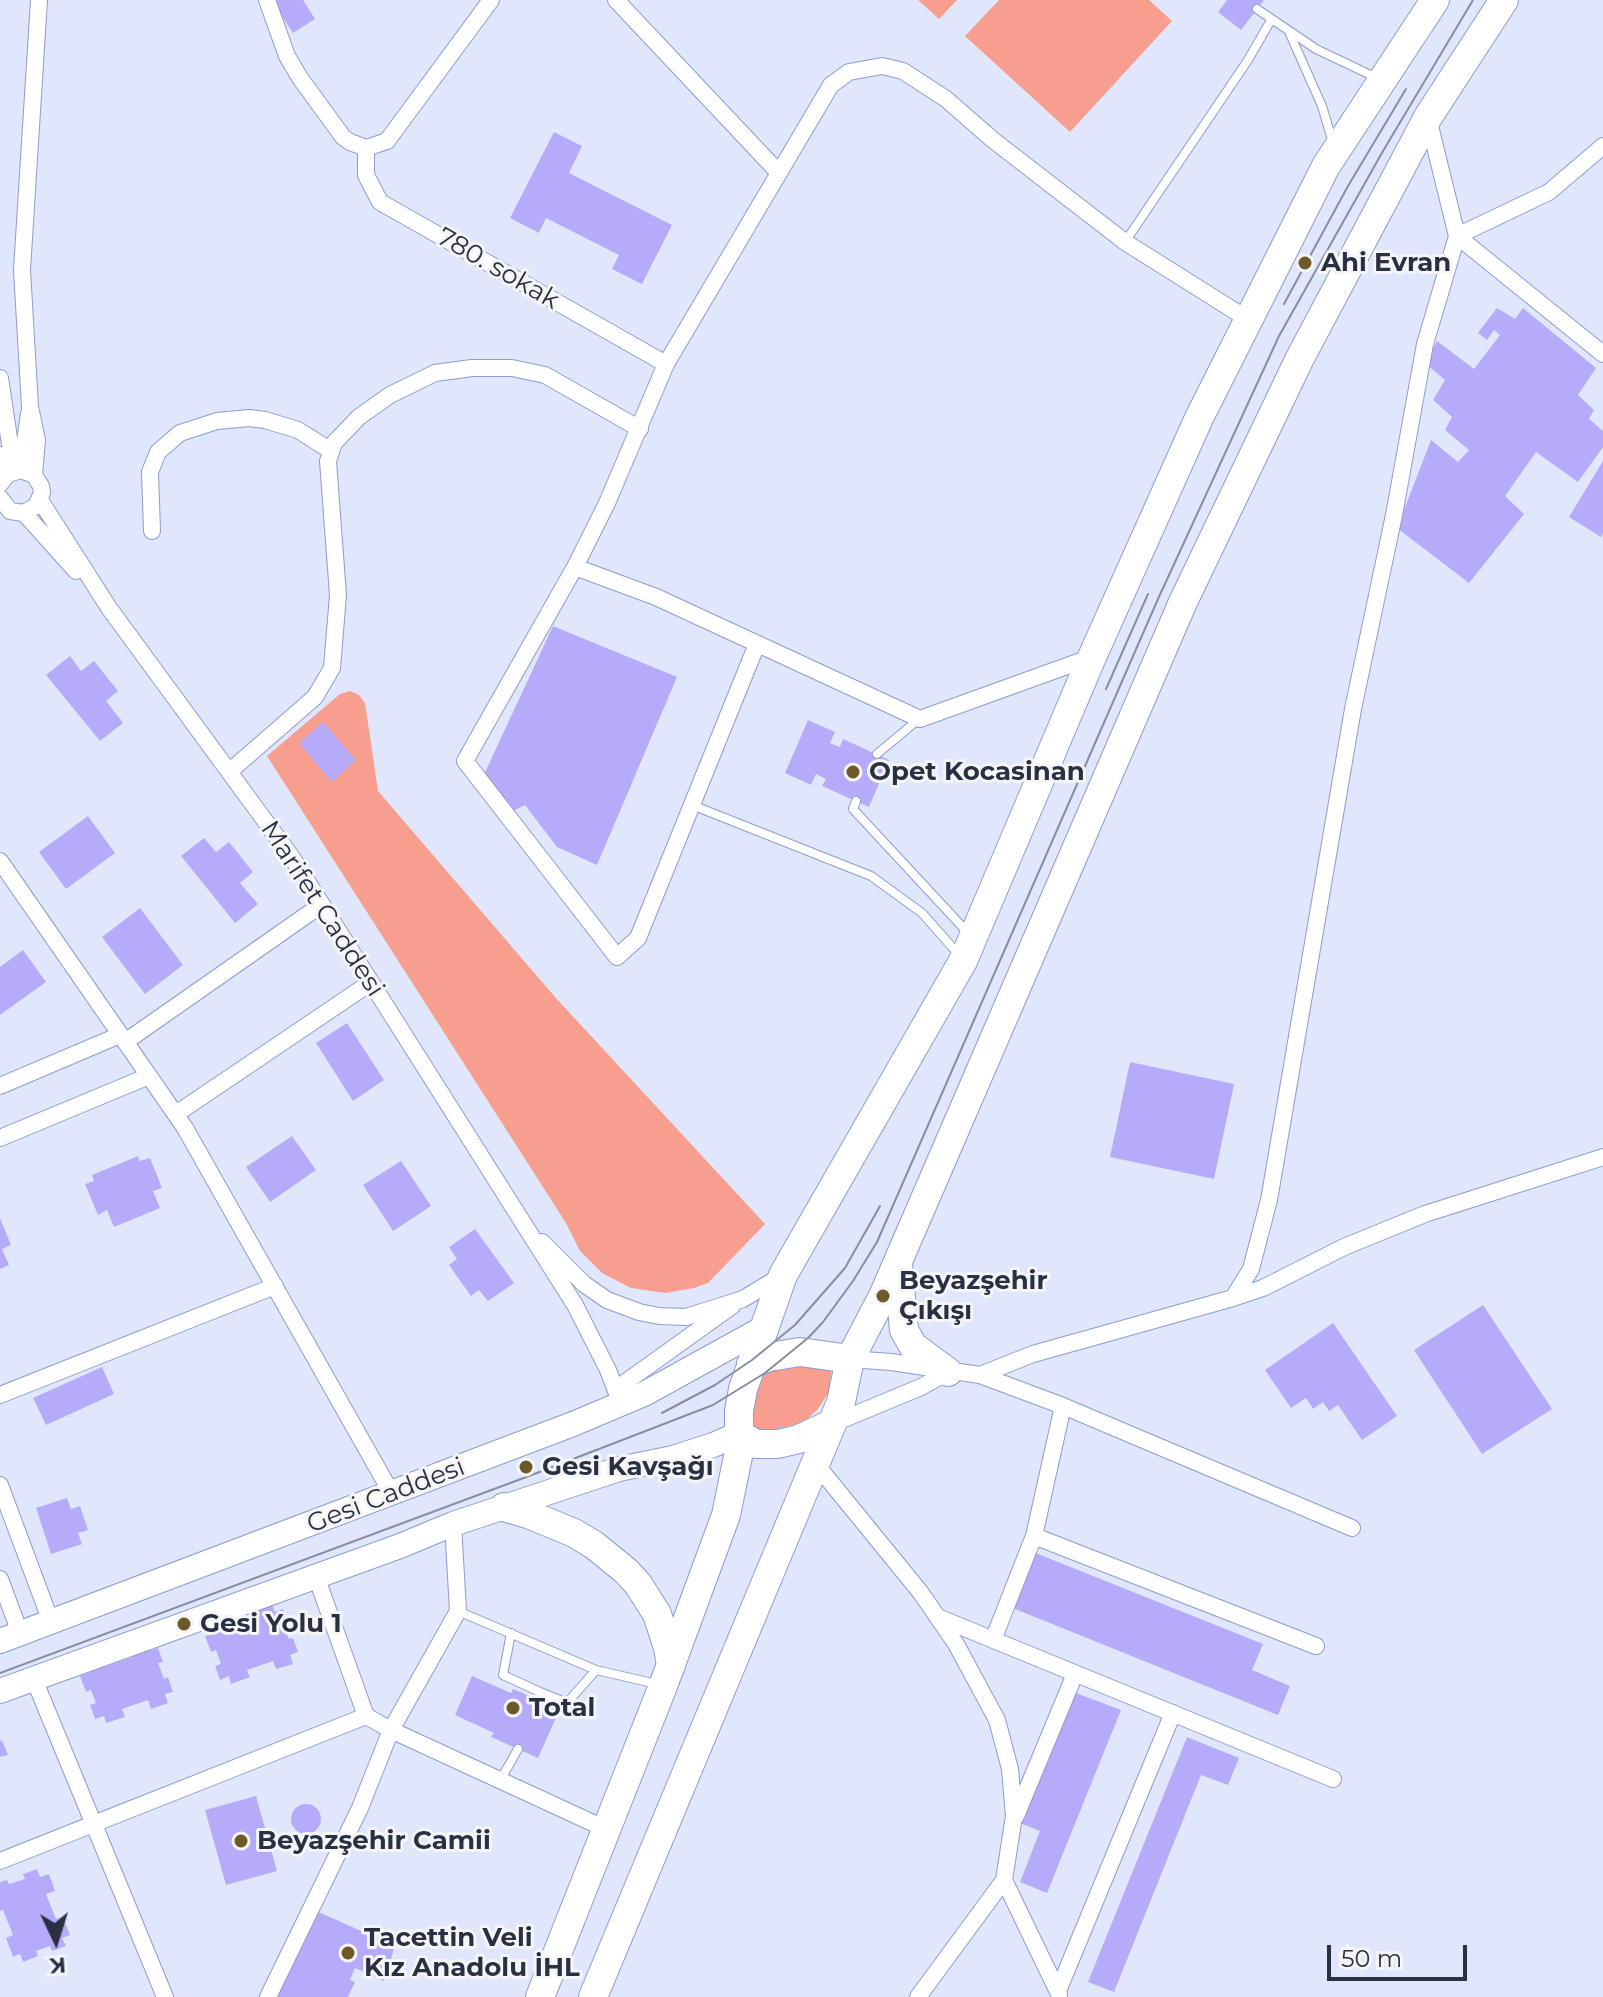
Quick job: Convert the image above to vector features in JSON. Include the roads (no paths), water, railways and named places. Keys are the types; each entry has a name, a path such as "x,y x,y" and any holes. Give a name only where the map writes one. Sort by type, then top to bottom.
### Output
{"highway":[{"path":"540,1997 608,1830 726,1515 739,1442 739,1404 762,1329 783,1275 968,949 1092,657 1199,418 1249,320 1335,153 1435,0"},
{"path":"593,1997 841,1402 850,1359 897,1263 1183,602 1300,358 1428,117 1504,0"},
{"path":"897,1263 904,1330 913,1346 948,1372"},
{"path":"751,1364 769,1357 800,1352 850,1359"},
{"path":"739,1442 778,1444 799,1439 831,1424"},
{"path":"504,1507 574,1533 603,1551 626,1571 657,1614 668,1648 667,1676"}],"main road":[{"name":"Gesi Caddesi","path":"10,1637 392,1494 619,1396 683,1374 762,1329"},
{"name":"Gesi Caddesi","path":"0,1691 453,1524 619,1469 673,1458 713,1445 739,1442"}],"street":[{"path":"15,476 37,440 30,407 22,270 39,0"},
{"path":"267,0 287,56 307,88 343,137 366,148 387,141 491,0"},
{"path":"616,0 779,173"},
{"path":"757,644 638,938 617,957 465,761 575,567 607,503 666,364 831,85 840,77 860,68 893,67 903,71 946,99 993,140 1125,242 1249,320"},
{"path":"1233,1298 1251,1269 1264,1223 1353,709 1394,515 1425,344 1457,236 1428,117"},
{"path":"1457,236 1549,192 1603,146"},
{"name":"780. sokak","path":"366,148 366,175 380,202 666,364"},
{"path":"1457,236 1603,354"},
{"path":"229,772 315,697 332,668 338,595 329,472 331,451 339,437 359,417 390,395 435,373 472,368 512,368 545,375 640,429"},
{"path":"0,378 15,476"},
{"path":"152,531 150,472 158,452 180,433 217,421 257,419 298,430 331,451"},
{"path":"0,455 15,476 41,486 40,500 36,506 0,524"},
{"path":"0,498 4,506 21,513 109,608"},
{"path":"40,500 109,608"},
{"path":"575,567 656,597 920,719 1092,657"},
{"name":"Marifet Caddesi","path":"109,608 293,859 521,1221"},
{"path":"0,861 176,1114 392,1494"},
{"path":"0,1086 123,1038 321,905"},
{"path":"176,1114 370,983"},
{"path":"0,1138 149,1076"},
{"path":"980,1375 1033,1354 1263,1288 1344,1247 1412,1219 1603,1157"},
{"path":"521,1221 575,1305 619,1396 743,1299 783,1275"},
{"path":"521,1221 584,1284 620,1306 659,1316 686,1317 743,1299"},
{"path":"0,1395 275,1286"},
{"path":"850,1359 980,1375 1063,1406 1352,1528"},
{"path":"831,1424 921,1387 948,1372"},
{"path":"993,1640 1034,1536 1063,1406"},
{"path":"815,1463 940,1618 972,1670 997,1720 1010,1769 1013,1824 1004,1880 918,1997"},
{"path":"0,1485 51,1622"},
{"path":"268,1997 360,1808 391,1730 458,1611 453,1524"},
{"path":"1034,1536 1316,1646"},
{"path":"316,1576 366,1716 608,1830"},
{"path":"0,1579 10,1637"},
{"path":"940,1618 1333,1779"},
{"path":"1013,1824 1075,1674"},
{"path":"34,1679 165,1997"},
{"path":"1059,1994 1173,1713"},
{"path":"0,1861 366,1716"},
{"path":"1004,1880 1059,1994"}],"lane":[{"path":"1257,9 1290,33 1337,60 1381,79"},
{"path":"1125,242 1248,60 1271,20"},
{"path":"1290,33 1322,106 1335,153"},
{"path":"877,754 920,719"},
{"path":"856,801 853,809 968,949"},
{"path":"692,805 871,876 922,913 944,936 968,949"},
{"path":"458,1611 596,1670 667,1676"},
{"path":"511,1633 503,1675 539,1696 567,1703 596,1670"},
{"path":"501,1779 518,1749"}],"tram line":[{"path":"0,1673 713,1405 765,1373 823,1322 877,1242 1158,599 1279,336 1383,151 1473,0"},
{"path":"1284,304 1348,186 1406,89"},
{"path":"1106,689 1148,594"},
{"path":"662,1413 715,1385 795,1325 845,1268 880,1206"}],"place":[{"name":"Ahi Evran","path":"1305,263"},
{"name":"Opet Kocasinan","path":"853,772"},
{"name":"Beyazşehir Çıkışı","path":"883,1296"},
{"name":"Gesi Kavşağı","path":"526,1467"},
{"name":"Gesi Yolu 1","path":"184,1624"},
{"name":"Total","path":"513,1708"},
{"name":"Beyazşehir Camii","path":"241,1841"},
{"name":"Tacettin Veli Kız Anadolu İHL","path":"348,1953"}]}
